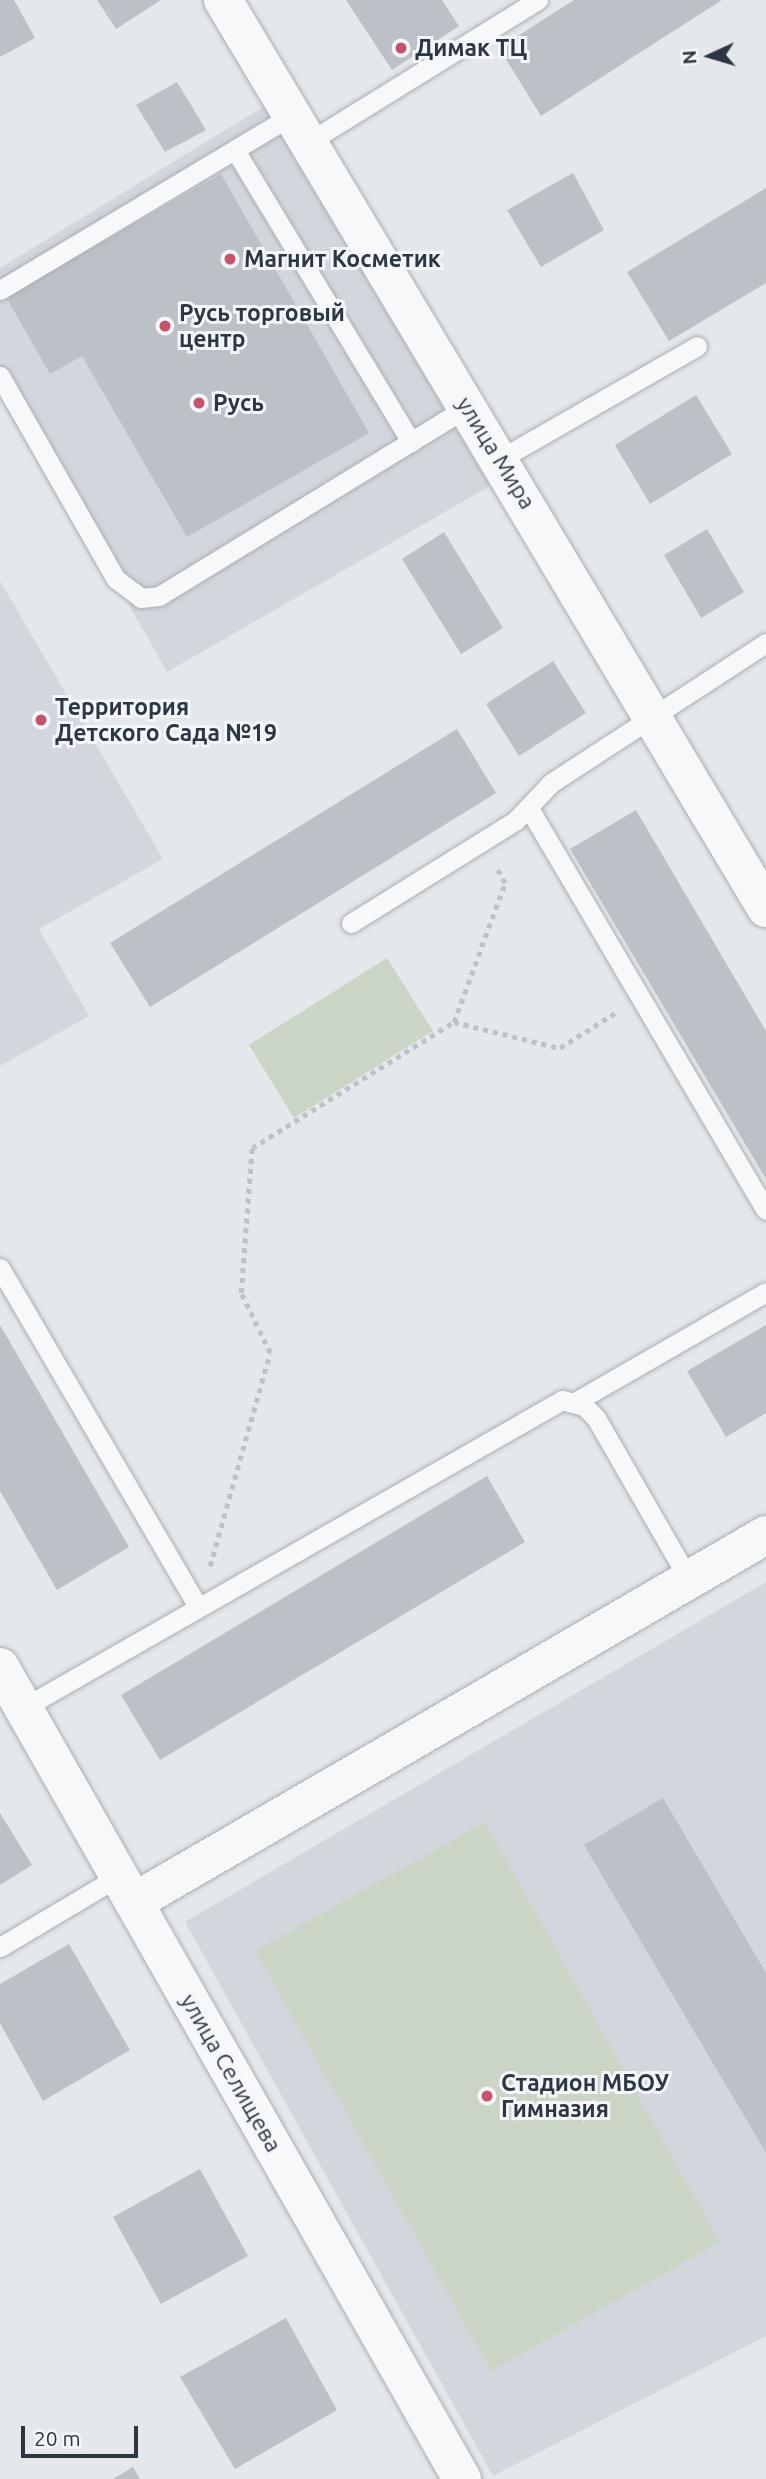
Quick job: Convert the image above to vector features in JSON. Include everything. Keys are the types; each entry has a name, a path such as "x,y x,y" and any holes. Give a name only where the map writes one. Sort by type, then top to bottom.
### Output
{"street":[{"name":"улица Мира","path":"223,0 467,407 656,715 766,908"},
{"path":"127,1889 766,1535"},
{"name":"улица Селищева","path":"0,1667 462,2479"}],"lane":[{"path":"0,290 235,150 299,129 538,0"},
{"path":"235,150 411,442"},
{"path":"500,459 697,346"},
{"path":"0,376 116,579 141,598 159,596 467,407"},
{"path":"351,922 530,810 551,783 766,643"},
{"path":"530,810 766,1210"},
{"path":"0,1268 198,1607"},
{"path":"23,1708 548,1406 575,1402 766,1292"},
{"path":"575,1402 596,1418 689,1580"},
{"path":"0,1947 127,1889"}],"path":[{"path":"198,1607 270,1353 241,1293 252,1148 454,1022 505,883 482,842"},
{"path":"454,1022 560,1048 640,997"}],"shaded area":[{"path":"268,104 490,486 167,672 0,376 0,268"},
{"name":"Территория Детского Сада №19","path":"0,581 163,859 39,929 89,1016 0,1066"},
{"path":"766,1582 766,2336 493,2476 185,1922"}],"green space":[{"path":"387,958 433,1031 294,1118 249,1045"},
{"name":"Стадион МБОУ Гимназия","path":"485,1822 720,2242 491,2371 255,1951"}],"building":[{"path":"0,0 14,0 35,38 0,57"},
{"path":"97,0 161,0 116,29"},
{"name":"Димак ТЦ","path":"346,0 442,0 459,26 392,70"},
{"path":"574,0 722,0 541,116 499,48"},
{"path":"177,82 206,130 165,152 136,105"},
{"path":"573,173 604,230 541,267 507,210"},
{"name":"Русь торговый центр","path":"221,174 369,433 187,537 82,356 50,374 6,297"},
{"path":"766,188 766,283 669,341 627,272"},
{"path":"696,395 732,454 650,504 615,445"},
{"path":"707,529 744,592 701,618 664,555"},
{"path":"444,532 503,628 461,654 402,559"},
{"path":"553,661 586,713 519,756 486,704"},
{"path":"457,729 496,793 150,1007 110,943"},
{"path":"636,810 766,1031 766,1179 570,849"},
{"path":"0,1325 129,1547 57,1590 0,1491"},
{"path":"766,1325 766,1413 726,1437 687,1371"},
{"path":"487,1476 525,1542 160,1760 121,1695"},
{"path":"663,1798 766,1973 766,2153 584,1845"},
{"path":"0,1813 32,1865 0,1885"},
{"path":"69,1944 130,2050 43,2101 0,2023 0,1984"},
{"path":"200,2169 248,2256 161,2304 113,2217"},
{"path":"286,2318 337,2410 235,2469 180,2377"},
{"path":"133,2467 140,2479 113,2479"}],"place":[{"name":"Димак ТЦ","path":"401,48"},
{"name":"Магнит Косметик","path":"230,259"},
{"name":"Русь торговый центр","path":"165,326"},
{"name":"Русь","path":"199,403"},
{"name":"Территория Детского Сада №19","path":"41,720"},
{"name":"Стадион МБОУ Гимназия","path":"487,2096"}]}
